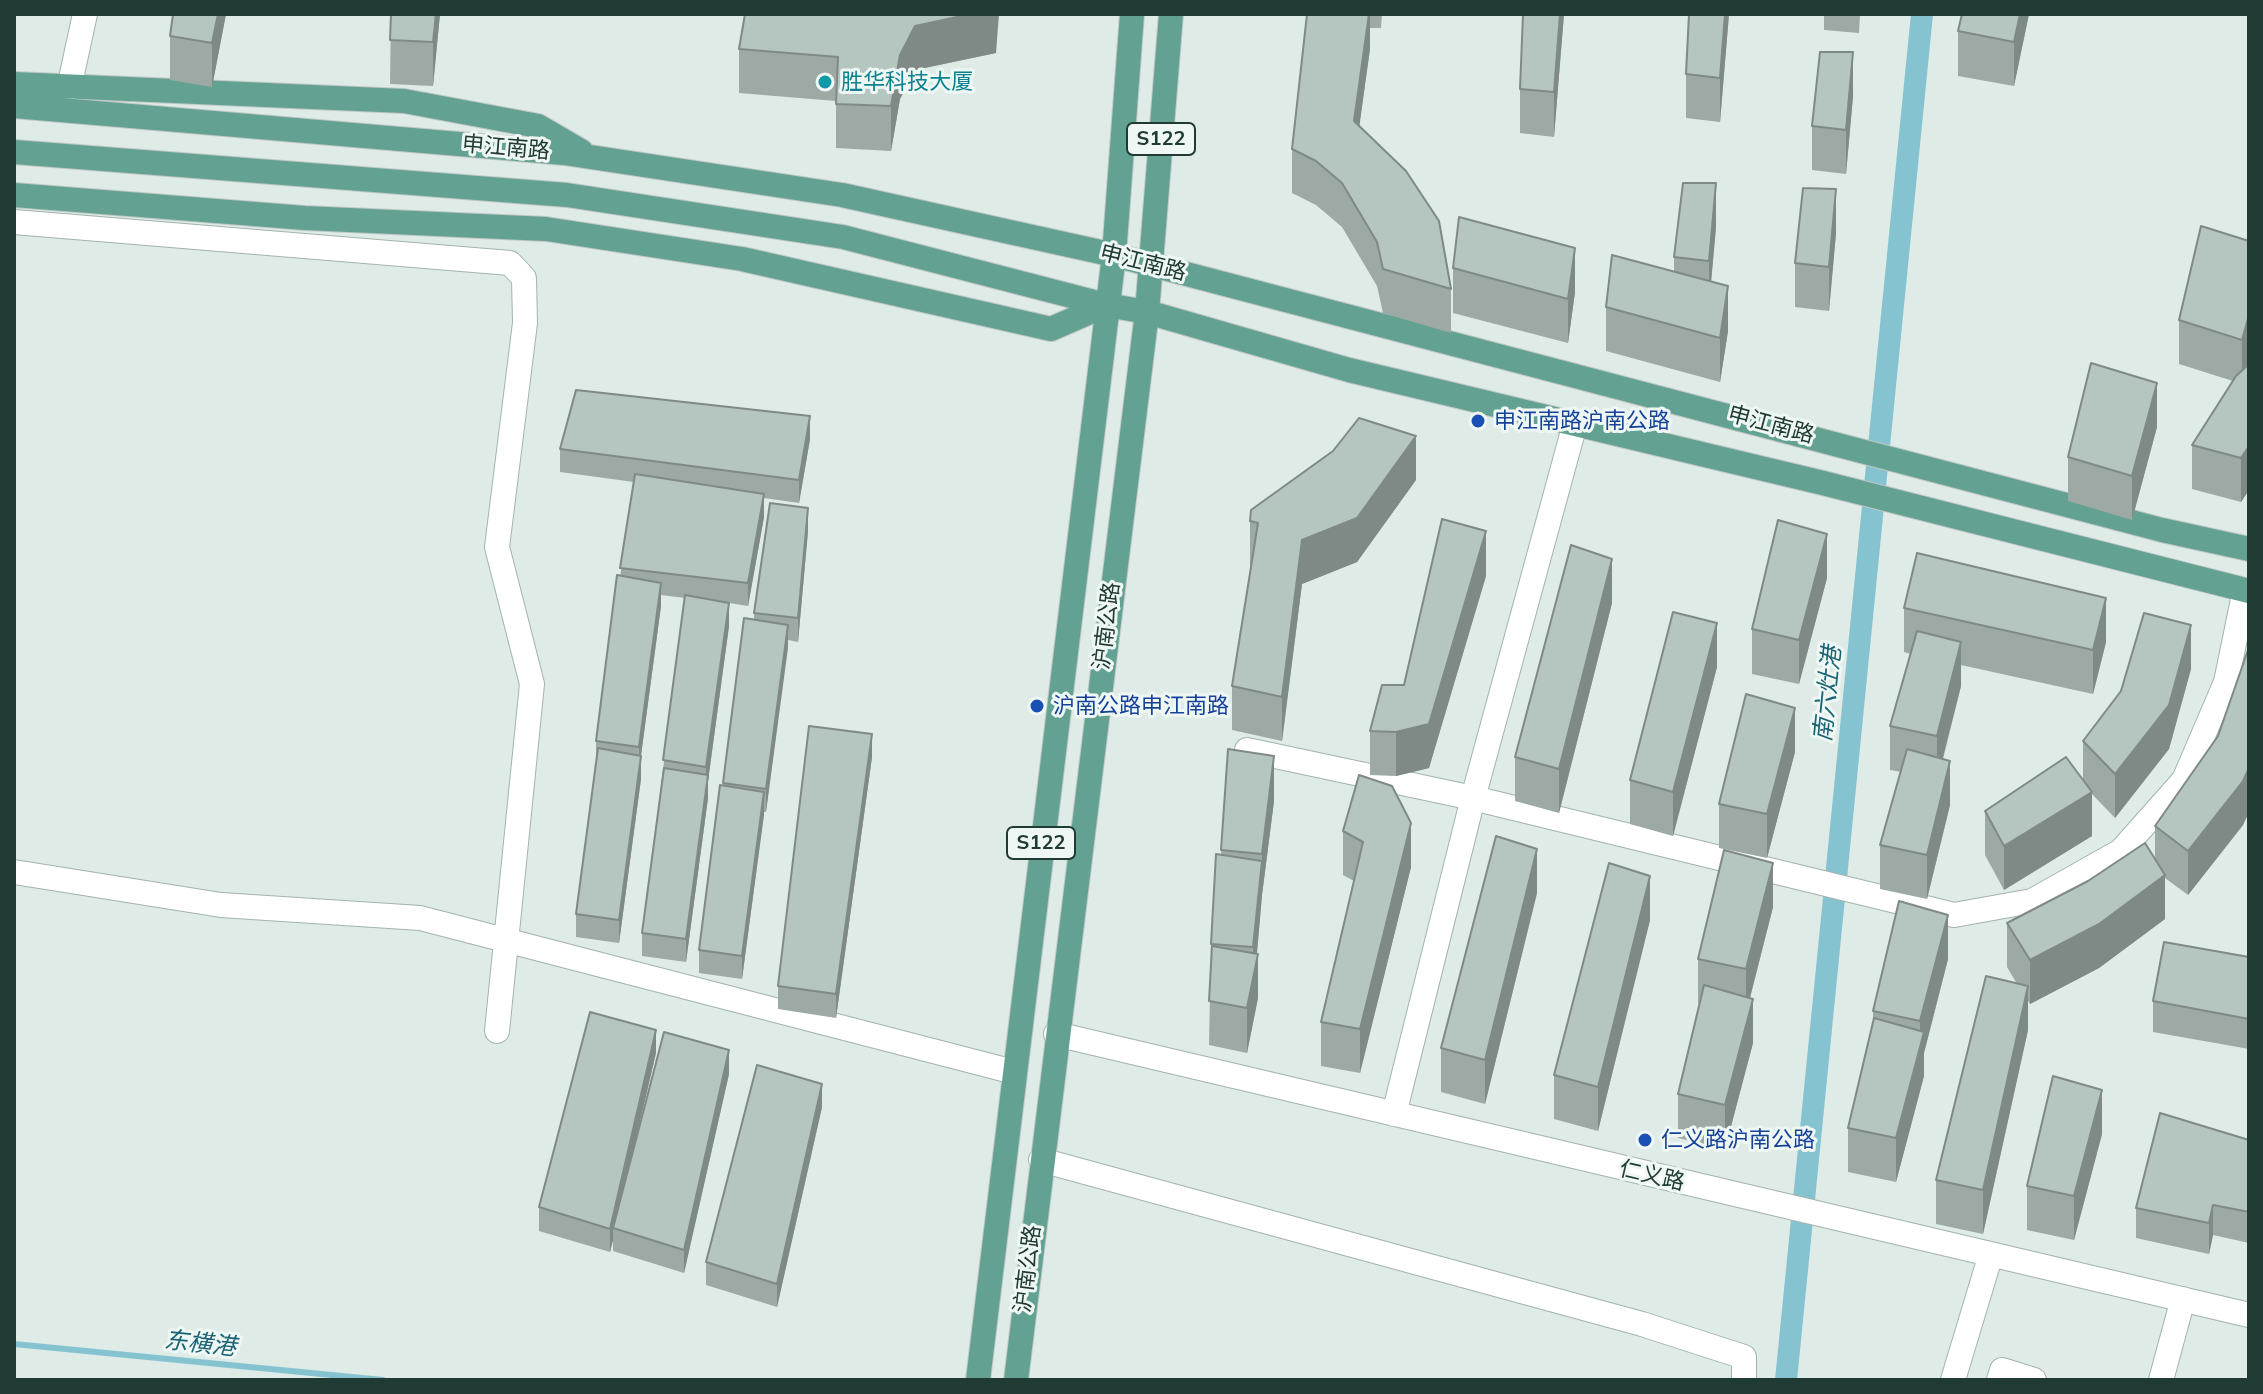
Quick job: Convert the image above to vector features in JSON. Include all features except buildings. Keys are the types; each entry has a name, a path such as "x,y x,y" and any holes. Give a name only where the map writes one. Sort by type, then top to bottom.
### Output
{"main road":[{"name":"沪南公路","path":"978,1380 1114,255 1132,14"},
{"name":"沪南公路","path":"1016,1380 1056,1034 1147,312 1171,14"},
{"path":"14,84 404,101 538,126 594,158"},
{"name":"申江南路","path":"14,106 594,158 842,195 1151,264 2162,530 2249,549"},
{"name":"申江南路","path":"14,152 567,195 843,237 1106,305 1147,312 1349,370 1830,485 2247,590"},
{"path":"14,195 305,218 546,229 742,259 1051,329 1106,305"},
{"path":"567,195 637,227 742,259"}],"street":[{"path":"69,88 85,14"},
{"path":"14,222 510,263 524,278 525,323 497,547 532,684 497,1031"},
{"path":"1394,1114 1473,798 1575,424"},
{"path":"1247,750 1473,798 1954,915 2032,901 2121,851 2184,780 2226,682 2247,590"},
{"path":"14,872 221,905 420,918 1014,1072"},
{"name":"仁义路","path":"1056,1034 2249,1315"},
{"path":"1041,1160 1642,1324 1744,1357 1744,1380"},
{"path":"1953,1380 1991,1254"},
{"path":"2161,1380 2183,1299"},
{"path":"1999,1380 2002,1370 2034,1380"}],"waterway":[{"name":"南六灶港","path":"1786,1380 1922,14"},
{"name":"东横港","path":"14,1344 383,1380"}],"place":[{"name":"胜华科技大厦","path":"825,82"},
{"name":"申江南路沪南公路","path":"1478,421"},
{"name":"沪南公路申江南路","path":"1037,706"},
{"name":"仁义路沪南公路","path":"1645,1140"}]}
